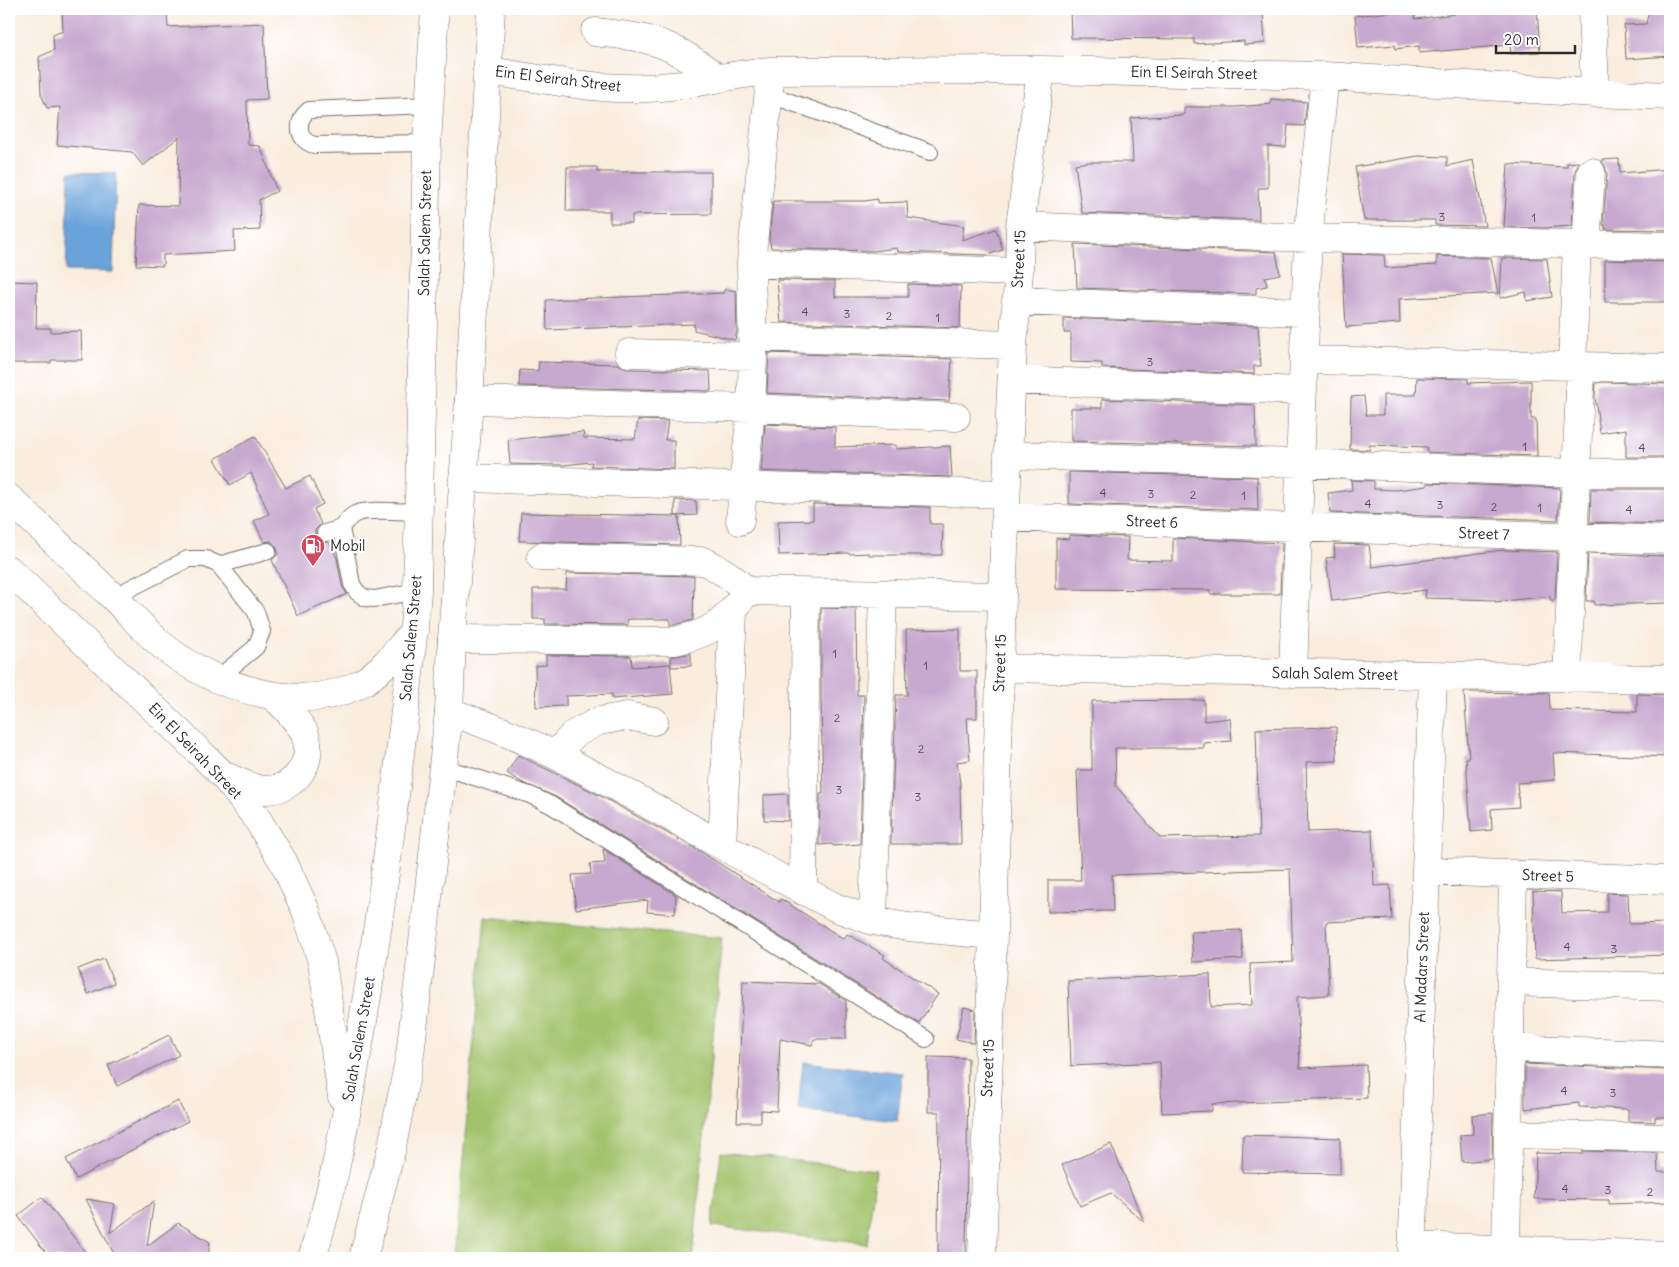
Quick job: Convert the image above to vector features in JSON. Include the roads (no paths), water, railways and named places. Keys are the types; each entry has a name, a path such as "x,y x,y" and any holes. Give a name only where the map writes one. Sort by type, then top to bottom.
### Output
{"street":[{"name":"Salah Salem Street","path":"312,1258 345,1121 375,949 414,632 427,143 435,9"},
{"path":"362,1258 391,1151 410,1055 443,767 469,400 491,9"},
{"path":"1592,9 1595,93"},
{"path":"595,32 641,39 664,45 685,56 718,78"},
{"name":"Ein El Seirah Street","path":"487,71 614,88 684,85 718,78 770,83 1042,70 1325,76 1670,96"},
{"name":"Street 15","path":"982,1258 1002,596 1013,345 1019,272 1020,226 1042,70"},
{"path":"1293,673 1308,238 1325,76"},
{"path":"740,521 751,408 753,347 751,263 770,83"},
{"path":"1567,678 1576,473 1576,366 1582,245 1591,172"},
{"path":"1020,226 1308,238 1670,246"},
{"path":"751,263 1019,272"},
{"path":"1016,300 1306,312"},
{"path":"629,353 753,347 1013,345"},
{"path":"1304,360 1670,368"},
{"path":"1012,380 1303,391"},
{"path":"469,400 751,408 956,417"},
{"path":"1008,454 1300,462 1576,473 1670,474"},
{"name":"Street 6","path":"463,478 743,487 1298,528"},
{"path":"9,498 168,650 218,678 274,696 293,699 344,691 364,681 382,667 414,632"},
{"name":"Street 7","path":"1298,528 1670,540"},
{"path":"541,557 703,562 720,568 734,578 740,602 722,845"},
{"name":"Ein El Seirah Street","path":"9,570 223,776 256,817 284,863 306,911 322,962 345,1121"},
{"path":"452,639 675,641 697,636 718,626 740,602 806,593 1002,596"},
{"path":"803,891 806,593"},
{"path":"873,921 883,594"},
{"name":"Salah Salem Street","path":"1000,668 1670,680"},
{"name":"Al Madars Street","path":"1412,1252 1433,676"},
{"path":"223,776 255,788 267,790 284,786 299,775 305,765 308,754 307,742 303,731 274,696"},
{"path":"448,712 518,737 609,782 803,891 837,908 873,921 908,927 993,935"},
{"path":"555,755 574,734 599,721 627,716 654,721"},
{"name":"Street 5","path":"1426,871 1670,880"},
{"path":"1506,1249 1513,874"},
{"path":"1511,982 1670,987"},
{"path":"1510,1048 1670,1055"},
{"path":"1508,1134 1670,1138"},
{"path":"1412,1252 1506,1249 1670,1255"}],"lane":[{"path":"770,83 930,152"},
{"path":"427,143 308,144 303,140 301,134 300,119 308,110 429,105"},
{"path":"325,533 341,528 356,514 366,512 418,512"},
{"path":"341,528 352,584 356,592 364,598 374,599 416,591"},
{"path":"219,565 268,551"},
{"path":"113,597 188,559 206,559 219,565 256,612 262,630 256,647 218,678"},
{"path":"443,767 530,795 551,806 926,1039"}],"water":[{"path":"69,172 116,173 113,272 66,271"},
{"path":"803,1062 903,1073 897,1121 798,1110"}],"place":[{"name":"Mobil","path":"313,567"}]}
